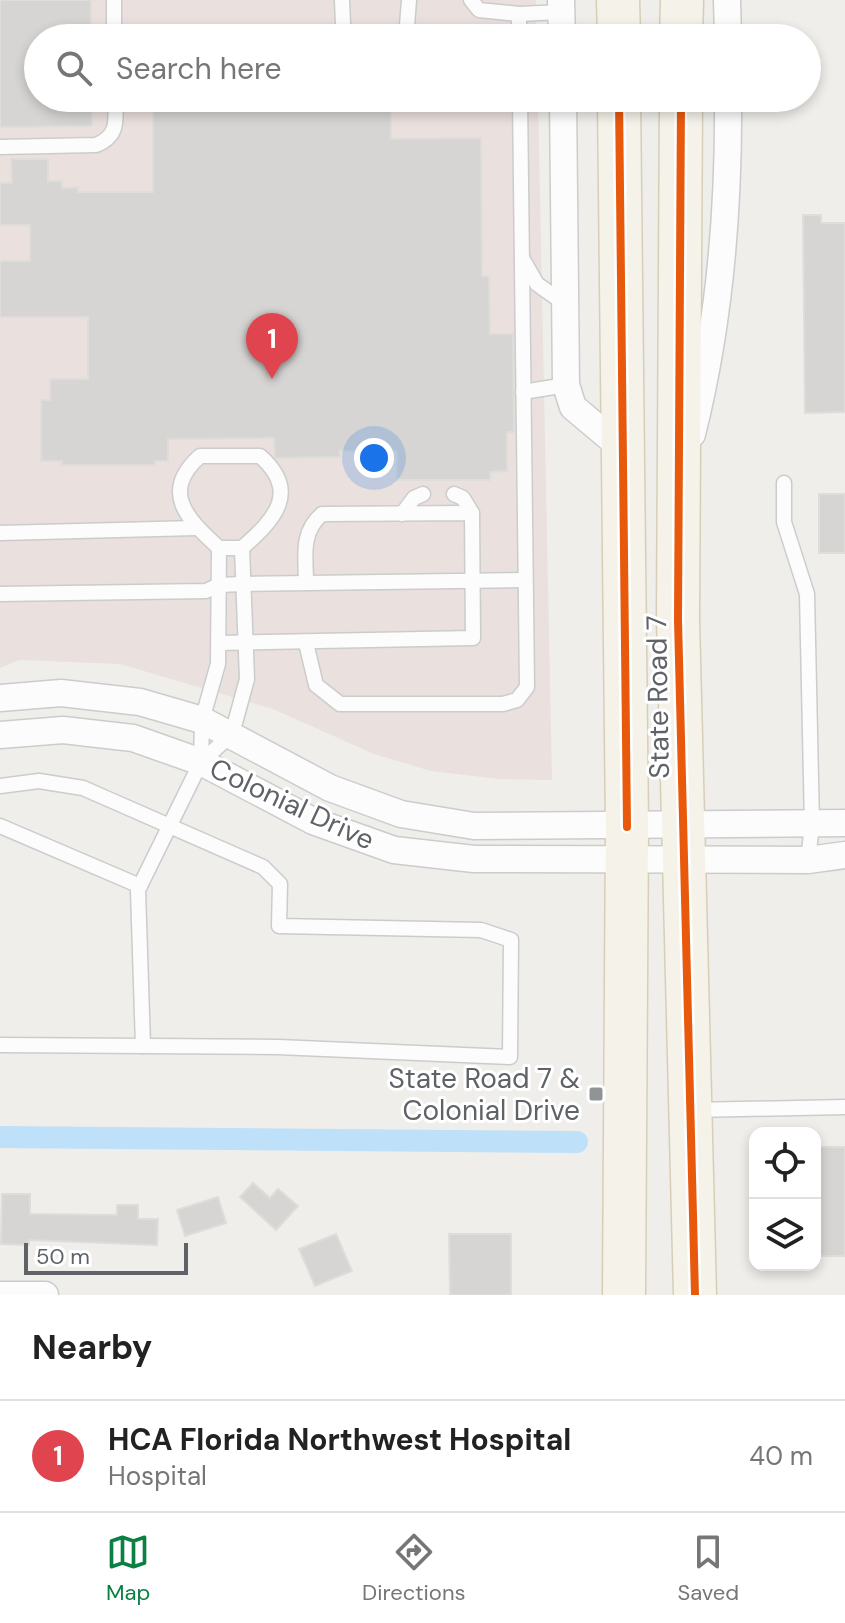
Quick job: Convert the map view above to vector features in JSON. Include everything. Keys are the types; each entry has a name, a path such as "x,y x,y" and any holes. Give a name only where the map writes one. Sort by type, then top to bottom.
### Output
{"main road":[{"path":"618,0 619,24"},
{"path":"681,24 682,0"},
{"name":"State Road 7","path":"619,112 627,843 624,1295"},
{"name":"State Road 7","path":"681,112 679,484 682,841 695,1295"}],"street":[{"path":"727,0 728,24"},
{"path":"563,112 566,385 573,407 623,449"},
{"path":"679,484 710,364 724,246 728,112"},
{"name":"Colonial Drive","path":"0,698 61,693 140,702 202,720 330,788 401,814 474,826 627,843"},
{"name":"Colonial Drive","path":"0,735 63,730 133,738 201,762 313,821 394,850 474,859 627,843 682,841"},
{"path":"682,841 845,823"},
{"path":"682,841 808,860 845,855"},
{"path":"0,1295 45,1295"}],"lane":[{"path":"114,0 114,24"},
{"path":"342,0 343,24"},
{"path":"407,24 409,0"},
{"path":"471,0 479,10 562,17"},
{"path":"519,14 519,24"},
{"path":"0,147 96,145 109,140 116,128 115,112"},
{"path":"306,643 316,685 340,704 503,704 517,700 527,687 520,112"},
{"path":"522,257 537,284 565,304"},
{"path":"523,392 566,385"},
{"path":"200,456 260,456 276,470 281,484 280,501 273,521 242,548 219,548 196,528 183,509 179,487 185,469 200,456"},
{"path":"784,483 784,522 807,594 812,825 808,860"},
{"path":"402,514 414,498 423,494"},
{"path":"220,643 473,638 472,513 463,498 454,494"},
{"path":"306,583 306,535 322,514 472,513"},
{"path":"0,533 196,528"},
{"path":"201,762 202,720 214,685 220,643 219,548"},
{"path":"143,1046 140,886 201,762 232,734 247,679 242,548"},
{"path":"0,594 206,591 219,585 243,584 525,580"},
{"path":"0,786 39,781 83,788 263,867 280,884 279,926 481,930 511,940 510,1057 0,1045"},
{"path":"0,826 140,886"},
{"path":"692,1110 845,1107"}],"shaded area":[{"path":"0,0 536,0 536,24 24,24 24,112 538,112 552,780 499,779 431,771 374,754 273,709 120,664 19,660 0,668"}],"building":[{"path":"0,0 91,0 91,24 24,24 24,112 92,112 92,126 0,127"},
{"path":"153,112 391,112 391,139 481,138 482,276 489,276 490,334 513,334 514,432 507,432 507,471 490,472 490,480 397,480 397,451 340,451 340,457 275,458 274,438 168,439 168,461 155,461 155,465 62,465 62,461 41,461 41,400 50,400 50,379 88,379 88,317 0,317 0,261 30,261 30,225 0,225 0,183 12,183 11,159 48,159 48,181 62,181 62,188 78,187 78,192 153,192"},
{"path":"803,215 821,215 821,223 845,223 845,412 805,413"},
{"path":"819,494 845,494 845,553 819,553"},
{"path":"821,1147 845,1147 845,1256 821,1256"},
{"path":"253,1183 270,1198 278,1189 298,1206 276,1230 240,1197"},
{"path":"2,1194 30,1194 30,1214 117,1215 117,1205 138,1205 138,1219 158,1219 157,1245 29,1240 29,1245 1,1244"},
{"path":"218,1197 226,1223 185,1236 177,1210"},
{"path":"336,1234 352,1271 315,1286 299,1249"},
{"path":"449,1234 511,1234 511,1295 450,1295"}],"waterway":[{"path":"0,1137 577,1142"}],"cycle path":[{"path":"619,112 627,827"},
{"path":"681,112 678,620 695,1295"}],"place":[{"name":"HCA Florida Northwest Hospital","path":"272,379"},
{"name":"State Road 7 & Colonial Drive","path":"596,1094"}]}
